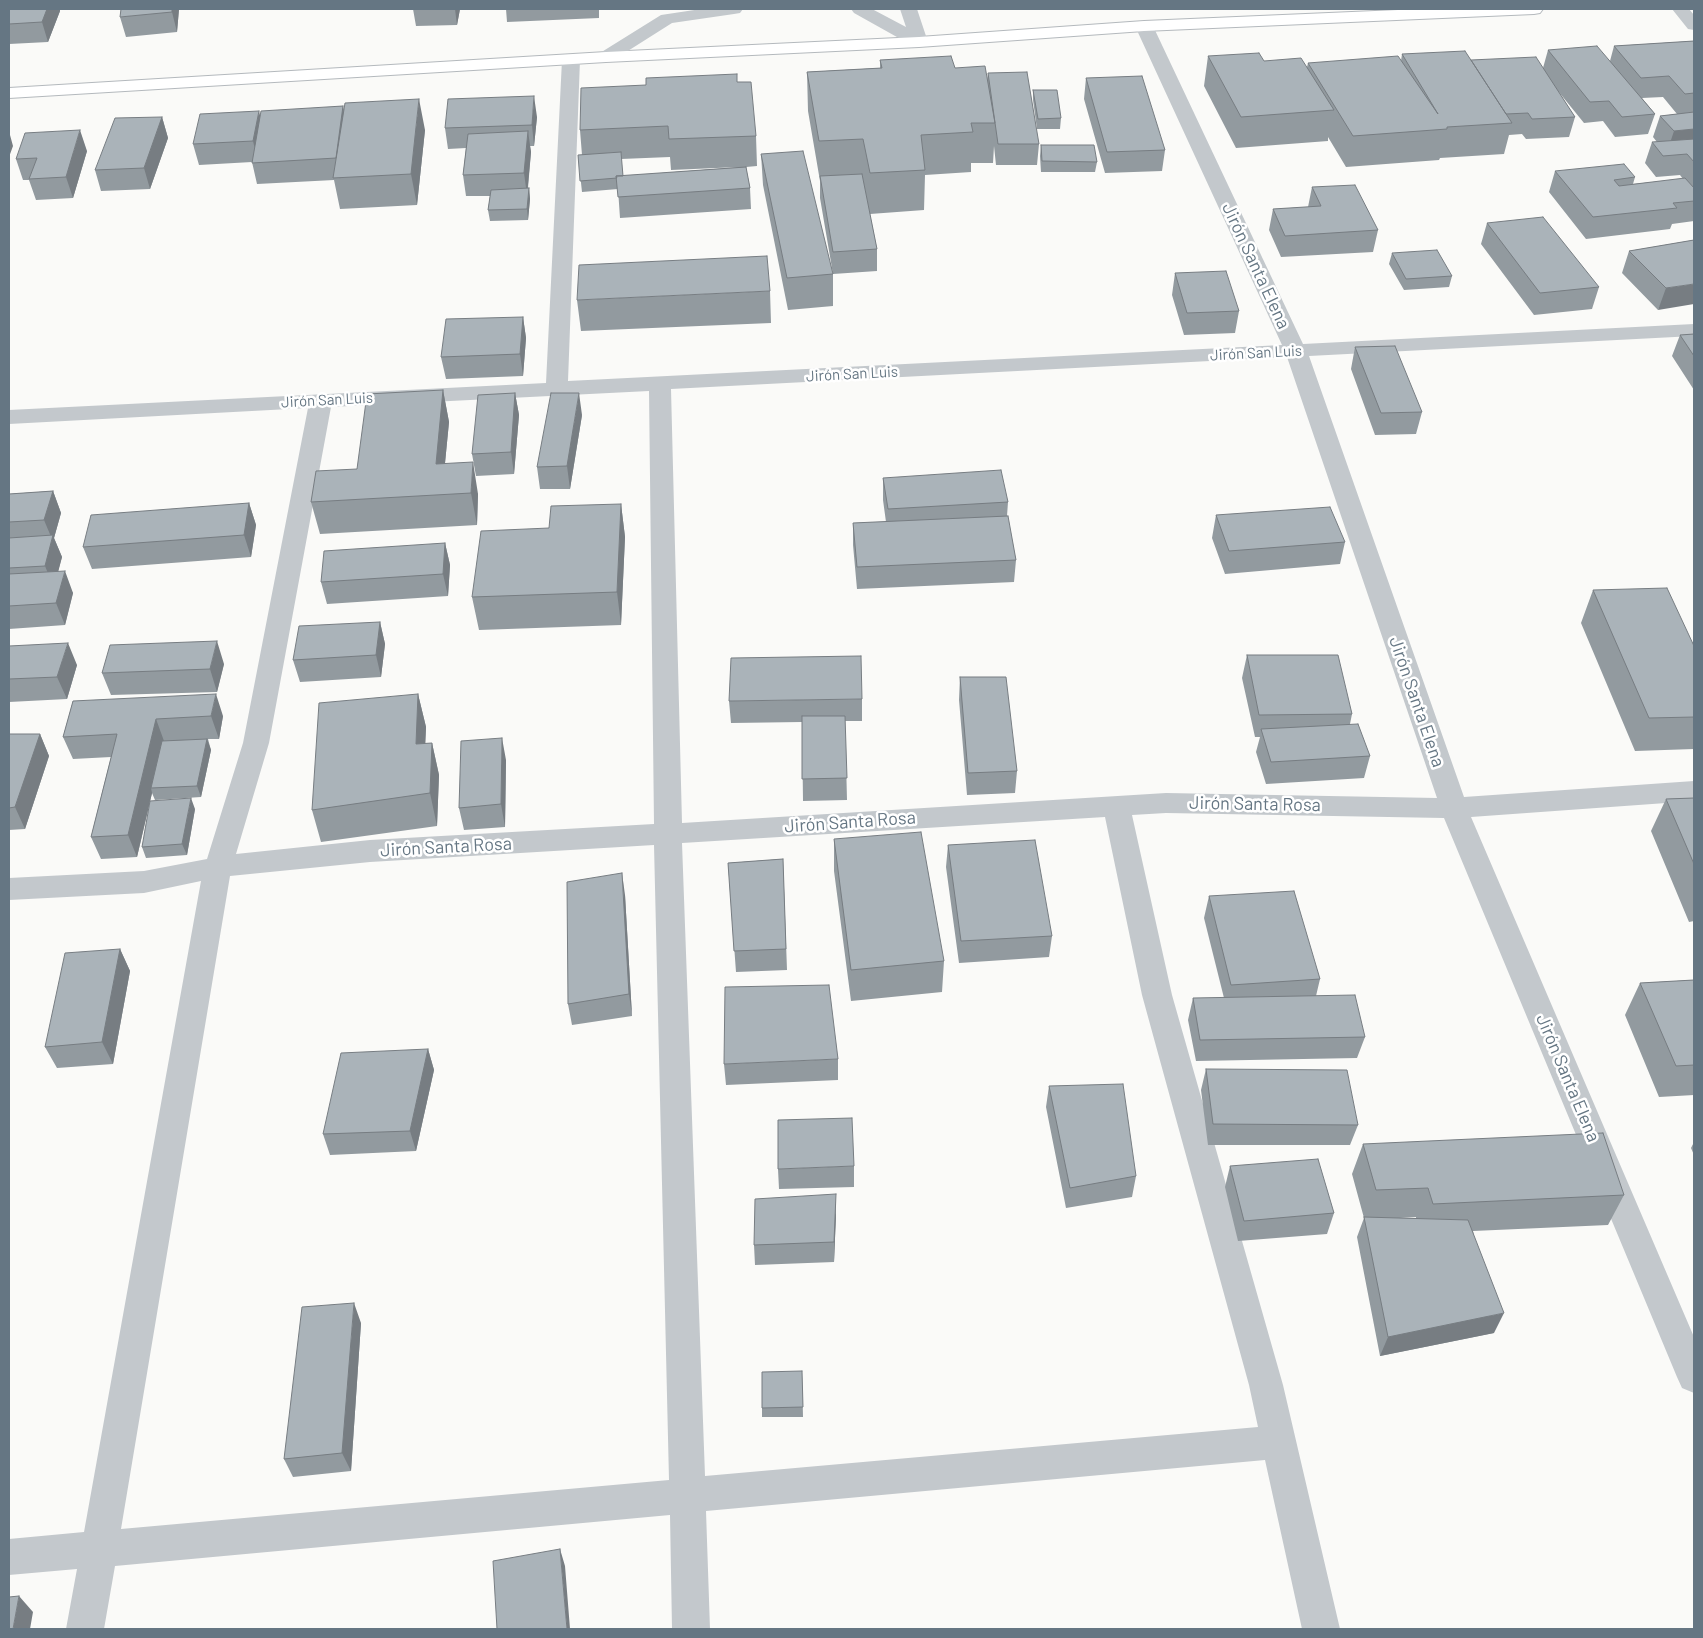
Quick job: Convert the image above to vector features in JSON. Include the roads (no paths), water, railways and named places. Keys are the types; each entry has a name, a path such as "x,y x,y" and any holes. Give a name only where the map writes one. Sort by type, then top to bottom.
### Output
{"highway":[{"path":"9,93 606,57 919,42 1344,13 1534,9"}],"street":[{"path":"606,57 668,19 734,9"},
{"path":"860,9 919,42"},
{"path":"909,9 919,42"},
{"path":"1680,9 1694,25"},
{"name":"Jirón Santa Elena","path":"1144,26 1296,350 1454,808 1694,1377"},
{"path":"556,388 571,60"},
{"name":"Jirón San Luis","path":"9,417 1694,330"},
{"path":"660,384 668,834 691,1629"},
{"path":"85,1629 218,867 256,743 321,400"},
{"name":"Jirón Santa Rosa","path":"9,889 144,882 218,867 370,851 1166,803 1454,808 1694,791"},
{"path":"1116,806 1157,995 1266,1385 1321,1629"},
{"path":"9,1557 687,1494 1278,1442"}]}
